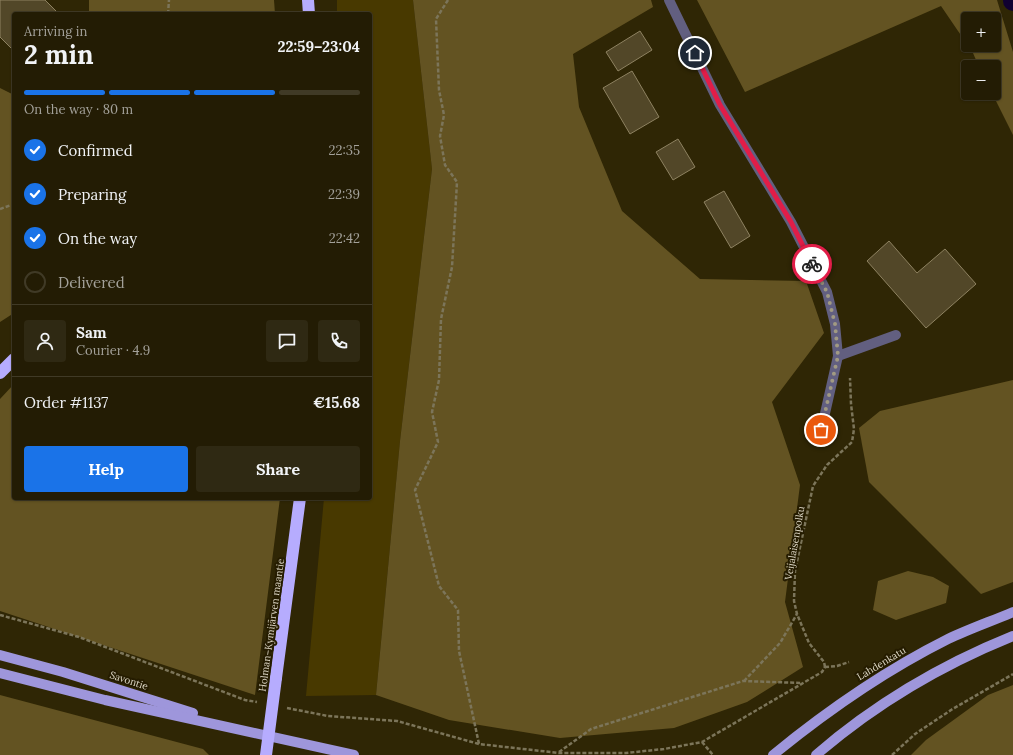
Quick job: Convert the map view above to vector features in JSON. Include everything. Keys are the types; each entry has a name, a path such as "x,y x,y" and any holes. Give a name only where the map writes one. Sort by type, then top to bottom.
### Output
{"highway":[{"path":"308,0 310,12"},
{"path":"0,373 12,361"},
{"name":"Holman–Kymijärven maantie","path":"266,755 300,500"}],"main road":[{"name":"Lahdenkatu","path":"773,755 815,720 880,676 949,639 1013,612"},
{"path":"816,755 873,709 923,678 972,652 1013,636"},
{"name":"Savontie","path":"0,655 63,672 250,731"},
{"name":"Savontie","path":"0,673 105,700 354,755"}],"street":[{"path":"670,0 720,105 791,222 827,292 835,324 838,356 821,430"},
{"path":"838,356 896,335"}],"path":[{"path":"168,12 169,0"},
{"path":"448,0 436,20 439,90 444,115 440,136 445,165 457,182 452,267 441,320 439,380 432,412 438,442 415,490 439,586 458,610 459,651 480,744"},
{"path":"0,209 12,205"},
{"name":"Veijalaisenpolku","path":"813,486 795,571 794,600 797,614 809,643 824,662 825,667"},
{"path":"743,681 780,643 797,614"},
{"path":"0,615 79,637 245,700 260,703"},
{"path":"283,707 328,716 397,721 480,744 559,752 626,753 664,749 702,742 822,672 825,667 837,666 849,662"},
{"path":"892,755 915,734 951,710 1013,674"},
{"path":"559,752 591,729 743,681 802,683"},
{"path":"702,742 713,755"}],"shaded area":[{"path":"89,0 274,0 275,12 89,12"},
{"path":"337,0 413,0 432,169 400,441 376,695 306,696 324,500 372,500 372,12 337,12"},
{"path":"413,0 651,0 653,7 573,54 579,107 622,211 700,279 806,281 824,333 772,402 800,485 785,602 803,667 747,702 674,728 560,738 449,720 376,695 400,441 432,169"},
{"path":"697,0 997,0 1001,12 961,12 961,35 941,6 745,92"},
{"path":"1001,13 1013,52 1013,135 996,100 1001,100 1001,60 976,60 972,52 1001,52"},
{"path":"0,88 12,94 12,314 0,322"},
{"path":"1013,380 1013,582 981,594 869,482 859,428 880,411"},
{"path":"12,386 12,500 280,500 255,695 0,611 0,399"},
{"path":"908,571 933,577 949,586 946,603 896,620 873,610 878,581"},
{"path":"1013,685 1013,755 911,755 926,740 988,695"},
{"path":"0,695 203,749 209,755 0,755"}],"building":[{"path":"0,0 45,0 57,12 12,12 12,49 0,37"},
{"path":"640,31 652,50 618,71 606,52"},
{"path":"632,71 659,117 630,134 603,88"},
{"path":"678,139 695,167 673,180 656,152"},
{"path":"724,191 750,236 731,248 704,202"},
{"path":"889,241 917,273 945,249 976,284 926,328 867,261"}],"way so far":[{"path":"812,264 827,292 835,324 838,356 821,430"}],"route":[{"path":"695,53 720,105 791,222 812,264"}]}
